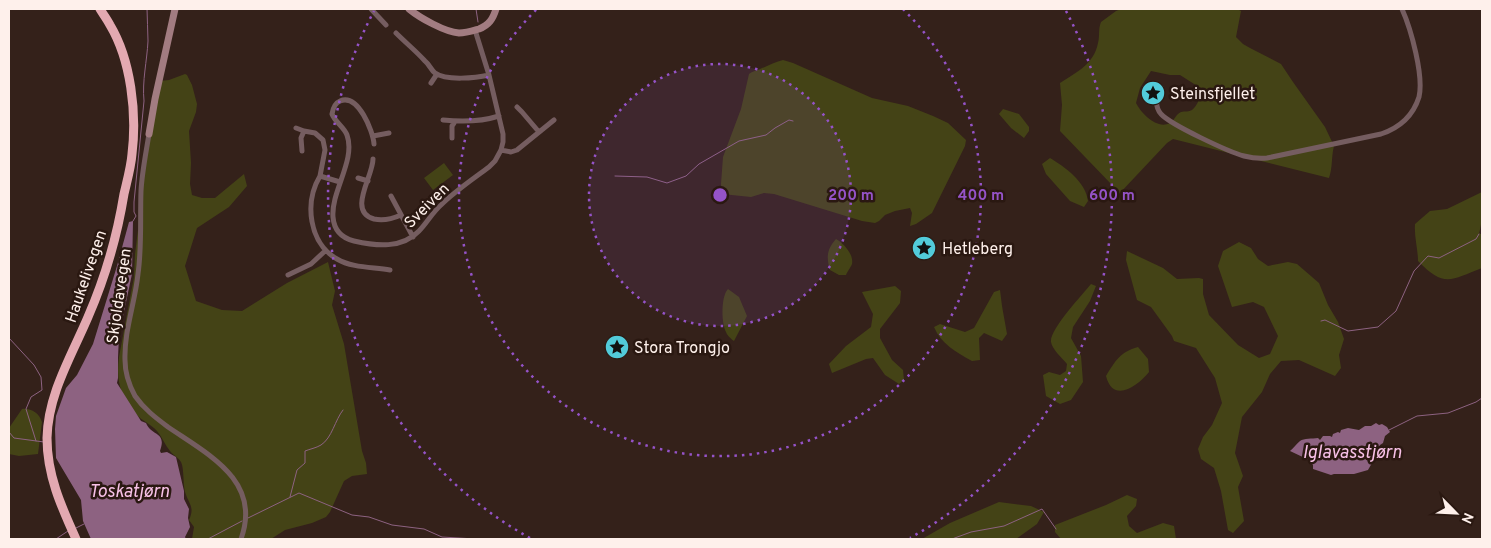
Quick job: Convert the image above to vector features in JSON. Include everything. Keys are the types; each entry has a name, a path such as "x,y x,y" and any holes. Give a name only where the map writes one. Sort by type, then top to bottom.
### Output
{"highway":[{"name":"Haukelivegen","path":"76,539 55,490 48,454 47,437 56,391 105,273 115,238 125,189 129,141 126,96 118,53 100,9"}],"street":[{"name":"Skjoldavegen","path":"176,9 155,98 149,134 142,188 139,272 125,351 126,373 134,395 146,410 221,465 232,476 240,488 246,508 244,530 241,539"},
{"path":"371,9 386,25"},
{"path":"409,9 426,20 461,33 475,30 488,24 496,9"},
{"path":"1157,96 1157,109 1167,119 1221,146 1252,158 1267,158 1381,134 1408,118 1419,96 1417,57 1402,9"},
{"path":"475,30 489,75 503,134 501,150 511,152 517,150 554,120"},
{"path":"396,34 437,74 459,78 477,78 489,75"},
{"path":"431,83 437,74"},
{"name":"Sveiven","path":"374,144 373,136 363,114 354,103 342,100 337,103 332,114 347,134 349,151 333,215 336,228 346,239 384,245 400,243 413,236 445,200 489,167 501,150"},
{"path":"517,107 539,132"},
{"path":"443,120 454,123 458,121 483,121 499,116"},
{"path":"452,138 452,126 454,123"},
{"path":"296,128 315,134 324,143 324,158 312,200 311,222 316,238 325,251 337,259 390,270"},
{"path":"302,151 301,138 304,131"},
{"path":"373,136 389,133"},
{"path":"373,159 372,170 361,204 362,210 366,215 378,220 390,219 400,214"},
{"path":"320,176 340,182"},
{"path":"358,178 368,181"},
{"path":"391,196 413,236"},
{"path":"288,275 311,264 325,251"}],"shaded area":[{"path":"1121,9 1237,9 1241,11 1236,37 1243,44 1281,64 1325,127 1334,146 1329,178 1173,139 1119,194 1060,131 1062,105 1060,83 1084,67 1093,57 1099,40 1101,22","holes":["1151,71 1180,75 1202,89 1202,91 1192,110 1179,113 1173,121 1165,125 1155,122 1146,116 1136,103 1140,88"]},
{"path":"783,60 872,98 908,106 933,116 948,123 966,140 965,146 932,213 910,226 912,213 910,208 885,215 875,223 862,221 774,194 764,193 751,197 722,194 723,157 741,109 749,74"},
{"path":"185,74 192,85 197,104 189,131 192,195 202,198 215,198 244,174 247,186 229,207 197,228 185,266 196,301 222,310 242,311 287,283 328,262 335,291 332,305 344,344 367,474 352,476 344,481 326,517 285,530 271,539 192,539 194,527 189,520 191,506 185,492 181,462 170,451 157,431 138,416 126,401 120,388 118,374 119,357 134,277 139,202 160,81"},
{"path":"1003,109 1019,114 1029,127 1029,131 1024,138 1011,128 999,114"},
{"path":"1050,158 1079,181 1088,201 1084,207 1070,201 1046,174 1042,164"},
{"path":"444,163 453,175 433,190 424,178"},
{"path":"1482,192 1482,220 1479,234 1482,234 1482,268 1463,276 1448,279 1427,270 1418,261 1415,224 1430,211 1447,209"},
{"path":"836,239 845,246 851,256 852,264 846,275 839,275 830,270 828,253"},
{"path":"1239,242 1251,248 1258,259 1268,266 1288,262 1297,264 1319,283 1344,339 1339,355 1341,368 1335,376 1299,360 1281,361 1270,374 1262,392 1242,417 1235,453 1243,476 1238,487 1244,521 1233,533 1228,530 1221,491 1214,468 1201,459 1198,449 1222,403 1215,378 1196,348 1174,341 1151,307 1137,300 1126,260 1127,251 1163,268 1177,279 1203,279 1203,294 1209,315 1238,345 1259,358 1270,354 1278,336 1264,307 1253,302 1232,307 1218,266 1223,251"},
{"path":"1091,284 1096,286 1090,301 1073,327 1071,338 1081,356 1083,382 1071,400 1060,404 1046,396 1043,375 1049,372 1060,375 1066,371 1067,364 1053,348 1052,336 1061,321"},
{"path":"895,286 901,291 900,303 880,329 880,338 892,360 903,370 904,380 899,384 885,375 873,358 832,373 829,364 846,346 871,327 873,314 862,292"},
{"path":"728,289 739,297 747,316 734,341 729,337 723,322 723,303"},
{"path":"1000,290 1007,334 1002,341 984,333 979,338 980,360 972,361 945,343 934,327 940,324 965,332 974,328 994,292"},
{"path":"1138,347 1148,359 1149,372 1139,382 1126,390 1114,389 1109,384 1106,376 1119,357 1127,351"},
{"path":"22,409 34,412 42,422 38,454 19,456 9,454 9,428"},
{"path":"1127,495 1137,499 1136,506 1127,516 1129,526 1137,533 1163,523 1174,526 1176,539 1061,539 1055,532 1055,525"},
{"path":"999,502 1031,506 1044,512 1037,524 1016,539 922,539 950,523"}],"water":[{"name":"Toskatjørn","path":"133,221 132,274 119,335 117,383 141,421 146,423 162,440 161,453 167,452 176,457 184,499 189,509 190,527 185,537 186,539 91,539 83,521 81,500 56,458 56,416 66,388 77,375 93,344 129,222"},
{"name":"Iglavasstjørn","path":"1376,423 1387,427 1390,432 1385,436 1368,470 1354,474 1331,475 1313,469 1313,465 1309,460 1290,451 1302,440 1318,438 1320,440 1323,436 1332,437 1333,434 1340,433 1341,430 1348,428 1359,430"}],"waterway":[{"path":"133,221 136,216 134,202 148,41 147,9"},
{"path":"476,9 478,22"},
{"path":"615,176 647,177 667,183 686,176 699,164 739,141 766,135 789,120 793,121"},
{"path":"1321,321 1325,320 1348,331 1378,327 1396,311 1414,271 1428,256 1439,258 1476,239 1479,234"},
{"path":"9,338 34,365 41,377 42,390 31,397 26,409 36,441"},
{"path":"1389,430 1417,416 1448,413 1482,398"},
{"path":"290,497 297,470 305,463 305,451 325,442 343,410"},
{"path":"9,432 14,438 44,442"},
{"path":"248,518 299,493 352,515 369,517 392,525 424,529 442,537 475,539"},
{"path":"952,539 971,532 1004,526 1042,509 1056,529"},
{"path":"208,539 242,521"},
{"path":"76,528 84,524"},
{"path":"56,539 68,531"}],"place":[{"name":"Steinsfjellet","path":"1153,93"},
{"name":"Hetleberg","path":"924,248"},
{"name":"Stora Trongjo","path":"617,347"}]}
